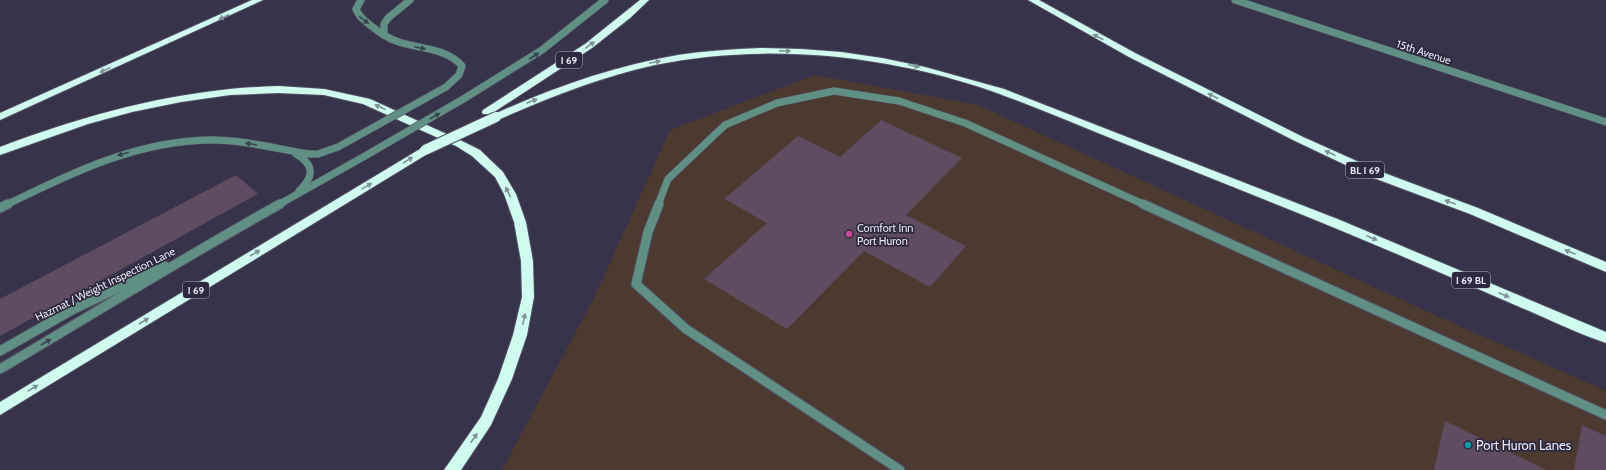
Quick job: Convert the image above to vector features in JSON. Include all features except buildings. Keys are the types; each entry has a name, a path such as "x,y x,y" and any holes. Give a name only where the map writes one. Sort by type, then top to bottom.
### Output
{"highway":[{"path":"0,117 259,0"},
{"name":"I 69","path":"0,409 425,150 492,115 572,58 646,0"},
{"name":"BL I 69","path":"1032,0 1132,55 1299,139 1375,174 1474,211 1606,267"},
{"name":"I 69 BL","path":"492,115 591,80 653,62 679,58 731,52 765,51 851,55 911,65 945,73 1000,91 1336,223 1606,338"},
{"path":"0,151 48,133 126,110 220,93 284,90 352,96 460,144 476,153 499,174 510,194 520,222 528,262 528,297 520,335 505,379 486,421 452,470"}],"street":[{"path":"0,208 93,164 118,155 162,144 213,140 318,154 338,147 446,87 455,81 460,75 460,62 455,57 445,53 401,44 390,40 358,15 356,9 361,0"},
{"path":"384,35 384,24 388,18 410,0"},
{"path":"0,369 113,304 200,249 466,98 542,50 605,0"},
{"name":"15th Avenue","path":"1235,0 1606,122"},
{"path":"900,470 686,328 636,284 648,232 668,179 725,125 777,103 834,91 900,101 965,123 1606,415"},
{"path":"290,151 302,157 309,163 311,169 310,177 304,187 290,199"},
{"name":"Hazmat / Weight Inspection Lane","path":"0,351 72,310 200,249"}],"shaded area":[{"path":"815,75 978,105 1437,316 1606,391 1606,470 502,470 595,296 670,130"}],"place":[{"name":"Comfort Inn Port Huron","path":"849,234"},
{"name":"Port Huron Lanes","path":"1468,445"}]}
